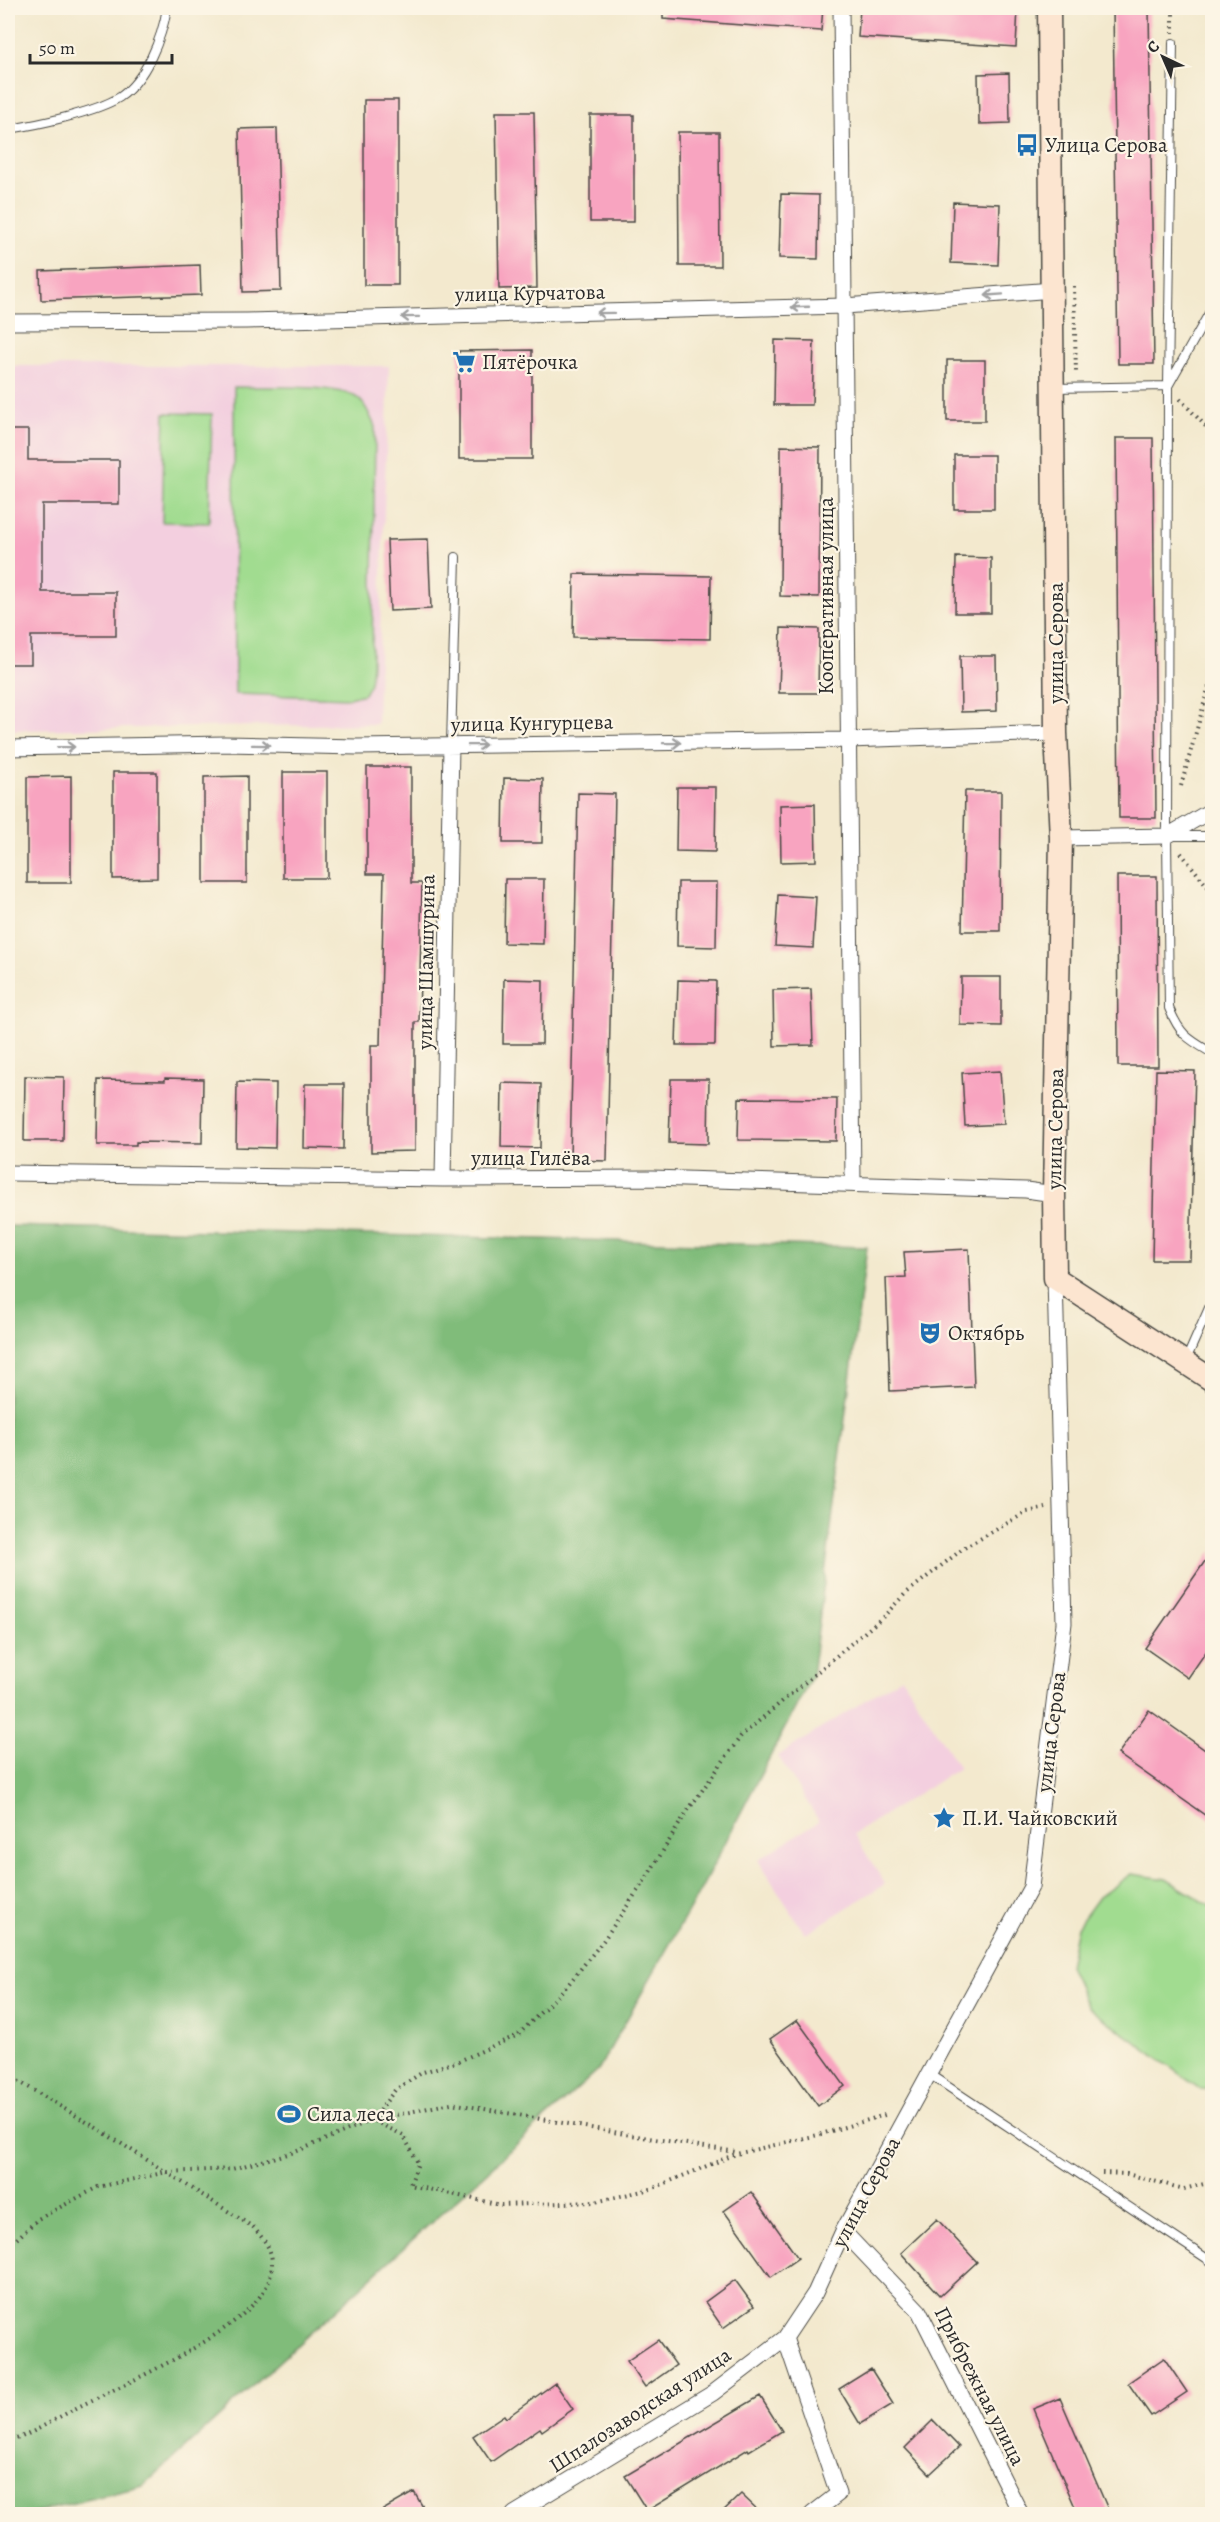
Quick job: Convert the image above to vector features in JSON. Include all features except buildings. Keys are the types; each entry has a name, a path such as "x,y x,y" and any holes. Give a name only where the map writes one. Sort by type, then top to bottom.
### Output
{"main road":[{"name":"улица Серова","path":"1048,8 1053,290 1056,733 1061,838 1054,1194 1055,1278"},
{"path":"1055,1278 1212,1380"}],"street":[{"name":"Кооперативная улица","path":"841,8 853,1183"},
{"name":"улица Курчатова","path":"8,322 246,321 844,306 1053,290"},
{"name":"улица Кунгурцева","path":"8,748 225,744 357,747 848,740 1056,733"},
{"name":"улица Шамшурина","path":"443,1179 451,745"},
{"path":"1061,838 1167,836 1212,810"},
{"name":"улица Гилёва","path":"8,1173 443,1179 651,1178 853,1183 1026,1190 1054,1194"},
{"name":"улица Серова","path":"785,2338 815,2293 843,2231 1031,1887 1064,1623 1055,1278"},
{"name":"Прибрежная улица","path":"843,2231 919,2311 1022,2514"},
{"path":"785,2338 838,2494 812,2514"},
{"name":"Шпалозаводская улица","path":"514,2514 713,2393 785,2338"}],"lane":[{"path":"8,129 57,119 120,97 134,83 153,52 166,8"},
{"path":"1173,43 1168,386 1169,1008 1178,1029 1212,1053"},
{"path":"1168,386 1212,308"},
{"path":"1054,388 1168,386"},
{"path":"451,745 456,557"},
{"path":"1167,836 1212,836"},
{"path":"8,944 8,956"},
{"path":"1185,1362 1212,1301"},
{"path":"929,2074 1212,2262"}],"path":[{"path":"1173,8 1173,43"},
{"path":"1168,386 1212,433"},
{"path":"1180,790 1212,675"},
{"path":"1167,836 1212,892"},
{"path":"372,2121 395,2090 423,2072 459,2061 518,2035 567,1986 603,1941 647,1877 686,1813 734,1744 748,1729 884,1616 905,1594 964,1548 1027,1512 1040,1508 1061,1509"},
{"path":"8,2075 253,2227 268,2244 273,2263 269,2282 251,2308 225,2328 173,2359 8,2442"},
{"path":"8,2247 38,2219 98,2187 167,2172 232,2169 295,2152 372,2121 451,2103 741,2152"},
{"path":"372,2121 403,2135 418,2163 410,2186 501,2205 595,2202 651,2189 741,2152 818,2134 911,2107"},
{"path":"1077,2173 1127,2174 1184,2189 1212,2181"}],"shaded area":[{"path":"8,366 389,366 377,724 8,730"},
{"path":"902,1677 959,1768 854,1834 885,1884 805,1934 758,1860 819,1821 778,1756"}],"green space":[{"path":"234,387 318,388 349,394 362,402 375,427 372,665 370,683 364,694 349,698 235,694"},
{"path":"165,413 212,414 209,523 162,522"},
{"path":"8,1226 867,1247 812,1676 701,1889 598,2070 143,2486 29,2514 8,2514"},
{"path":"1131,1874 1166,1879 1212,1907 1212,2090 1200,2089 1088,2007 1069,1966 1077,1927 1099,1897"}],"place":[{"name":"Улица Серова","path":"1027,145"},
{"name":"Пятёрочка","path":"464,362"},
{"name":"Октябрь","path":"930,1333"},
{"name":"П.И. Чайковский","path":"944,1818"},
{"name":"Сила леса","path":"289,2114"}]}
